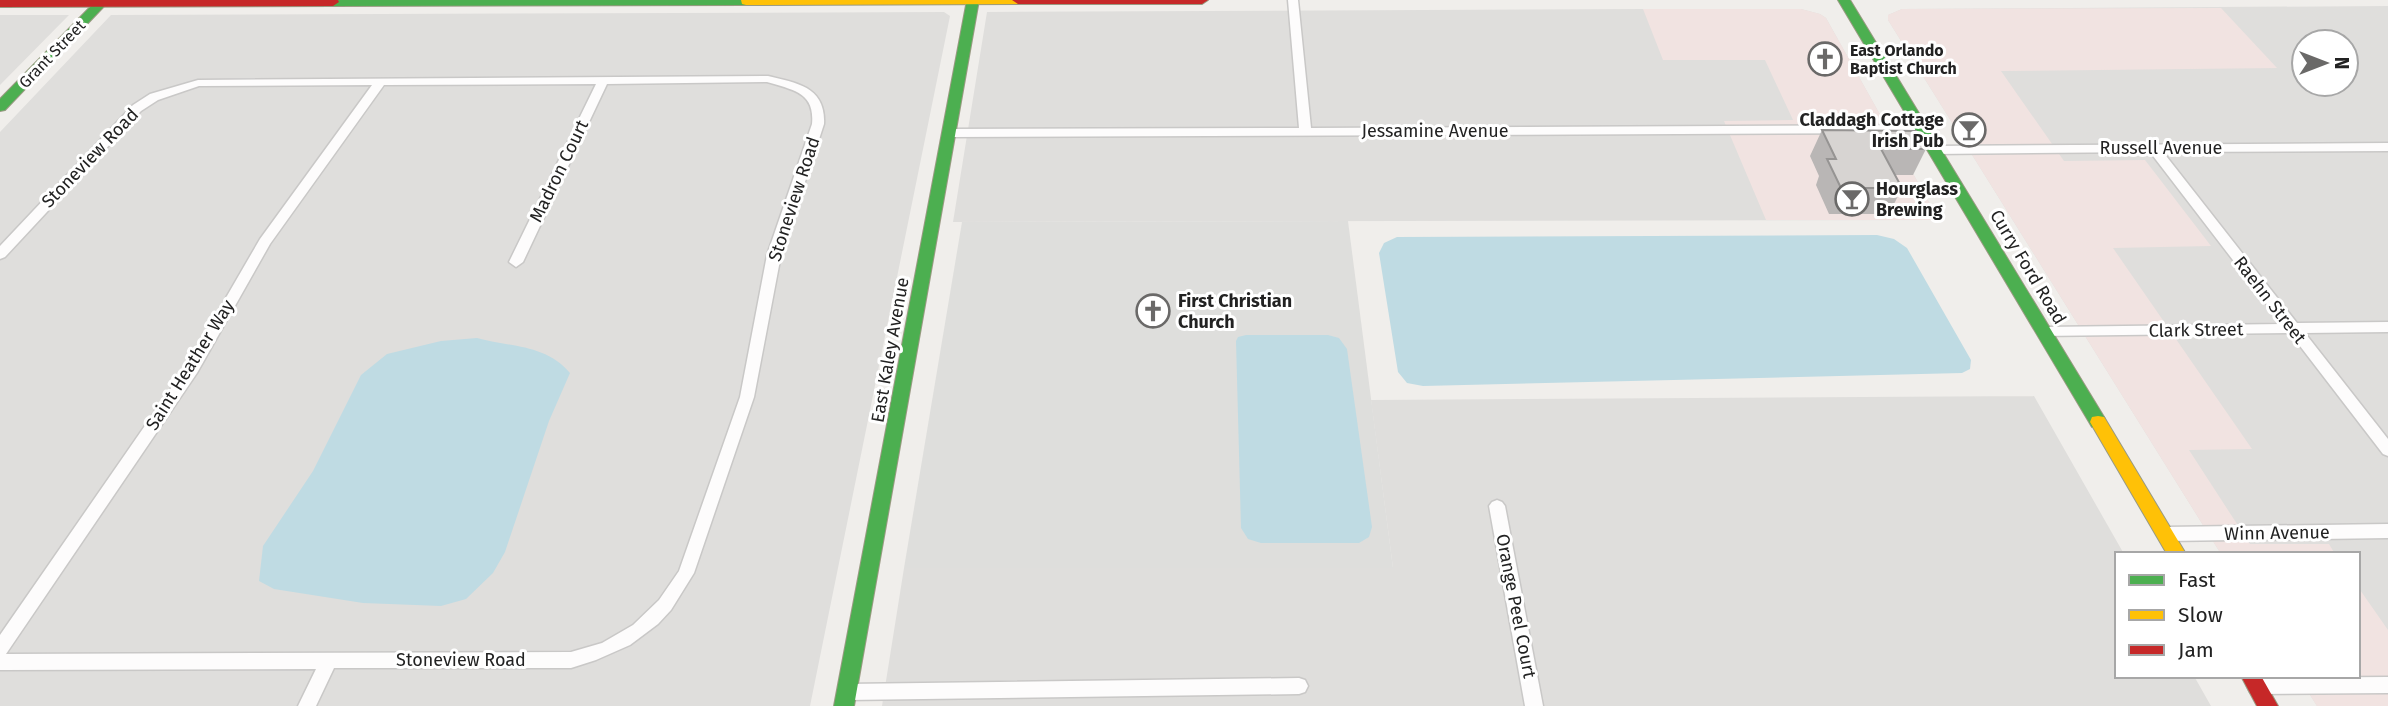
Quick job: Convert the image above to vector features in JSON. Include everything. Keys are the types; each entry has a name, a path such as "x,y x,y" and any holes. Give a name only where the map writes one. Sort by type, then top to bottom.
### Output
{"street":[{"name":"East Kaley Avenue","path":"846,699 973,0"},
{"path":"0,4 102,1 1202,0"},
{"path":"1293,0 1305,132"},
{"name":"Curry Ford Road","path":"1844,0 2176,552"},
{"name":"Grant Street","path":"0,107 102,1"},
{"name":"Stoneview Road","path":"0,254 123,120 154,97 198,83 768,79 799,88 813,98 819,110 803,171 774,255 747,397 686,573 672,599 653,620 629,639 599,653 571,660 0,662"},
{"name":"Madron Court","path":"516,262 603,81"},
{"name":"Saint Heather Way","path":"0,649 192,369 265,242 380,82"},
{"name":"Jessamine Avenue","path":"949,133 1922,129"},
{"name":"Russell Avenue","path":"1934,149 2388,147"},
{"name":"Raehn Street","path":"2153,148 2388,450"},
{"name":"Clark Street","path":"2045,332 2388,327"},
{"name":"Orange Peel Court","path":"1497,506 1534,706"},
{"name":"Winn Avenue","path":"2166,534 2388,531"},
{"path":"307,706 329,660"},
{"path":"2253,681 2388,685"},
{"path":"2253,681 2268,706"},
{"path":"846,699 1299,686"}],"shaded area":[{"path":"2388,6 2388,706 2317,706 2299,678 2360,678 2360,552 2220,552 1888,20 1888,15 1902,9"},
{"path":"2221,8 2277,68 2001,71 2064,161 2145,160 2211,246 2113,248 2252,449 2189,450 2250,544 2329,544 2334,552 2220,552 1888,20 1888,15 1902,9"},
{"path":"1643,9 1801,9 1826,18 1939,220 1766,220 1724,121 1793,120 1765,60 1663,60"},
{"path":"1801,9 1826,18 1939,220 953,222 987,12"},
{"path":"944,12 950,16 810,706 0,706 0,132 111,15"},
{"path":"0,15 69,15 0,85"},
{"name":"First Christian Church","path":"1348,221 1393,568 904,568 962,222"},
{"path":"2034,396 2123,552 2115,552 2115,678 2195,678 2211,706 882,706 904,568 1393,568 1371,400"},
{"path":"2360,590 2388,630 2388,706 2317,706 2299,678 2360,678"}],"water":[{"path":"1877,235 1894,239 1907,248 1971,360 1970,369 1962,373 1423,386 1407,383 1398,372 1379,253 1384,243 1397,237"},
{"path":"1328,335 1339,338 1347,349 1372,527 1369,537 1359,543 1261,543 1248,539 1241,528 1236,341 1238,337"},
{"path":"477,338 538,352 550,357 570,373 549,421 505,552 493,573 466,599 441,606 363,603 274,589 259,581 263,546 313,471 361,375 387,354 441,341"}],"building":[{"path":"1822,130 1916,131 1926,149 1881,149 1902,188 1841,188 1827,159 1836,159"}],"traffic: fast":[{"path":"0,107 104,0"},
{"path":"844,706 973,0"},
{"path":"1844,0 2098,422"},
{"path":"333,2 746,1"}],"traffic: slow":[{"path":"746,1 1018,0"},
{"path":"2098,422 2176,552"}],"traffic: jam":[{"path":"1018,0 1202,0"},
{"path":"0,3 333,2"},
{"path":"2251,678 2268,706"}],"place":[{"name":"East Orlando Baptist Church","path":"1825,59"},
{"name":"Claddagh Cottage Irish Pub","path":"1969,130"},
{"name":"Hourglass Brewing","path":"1852,199"},
{"name":"First Christian Church","path":"1153,311"}]}
